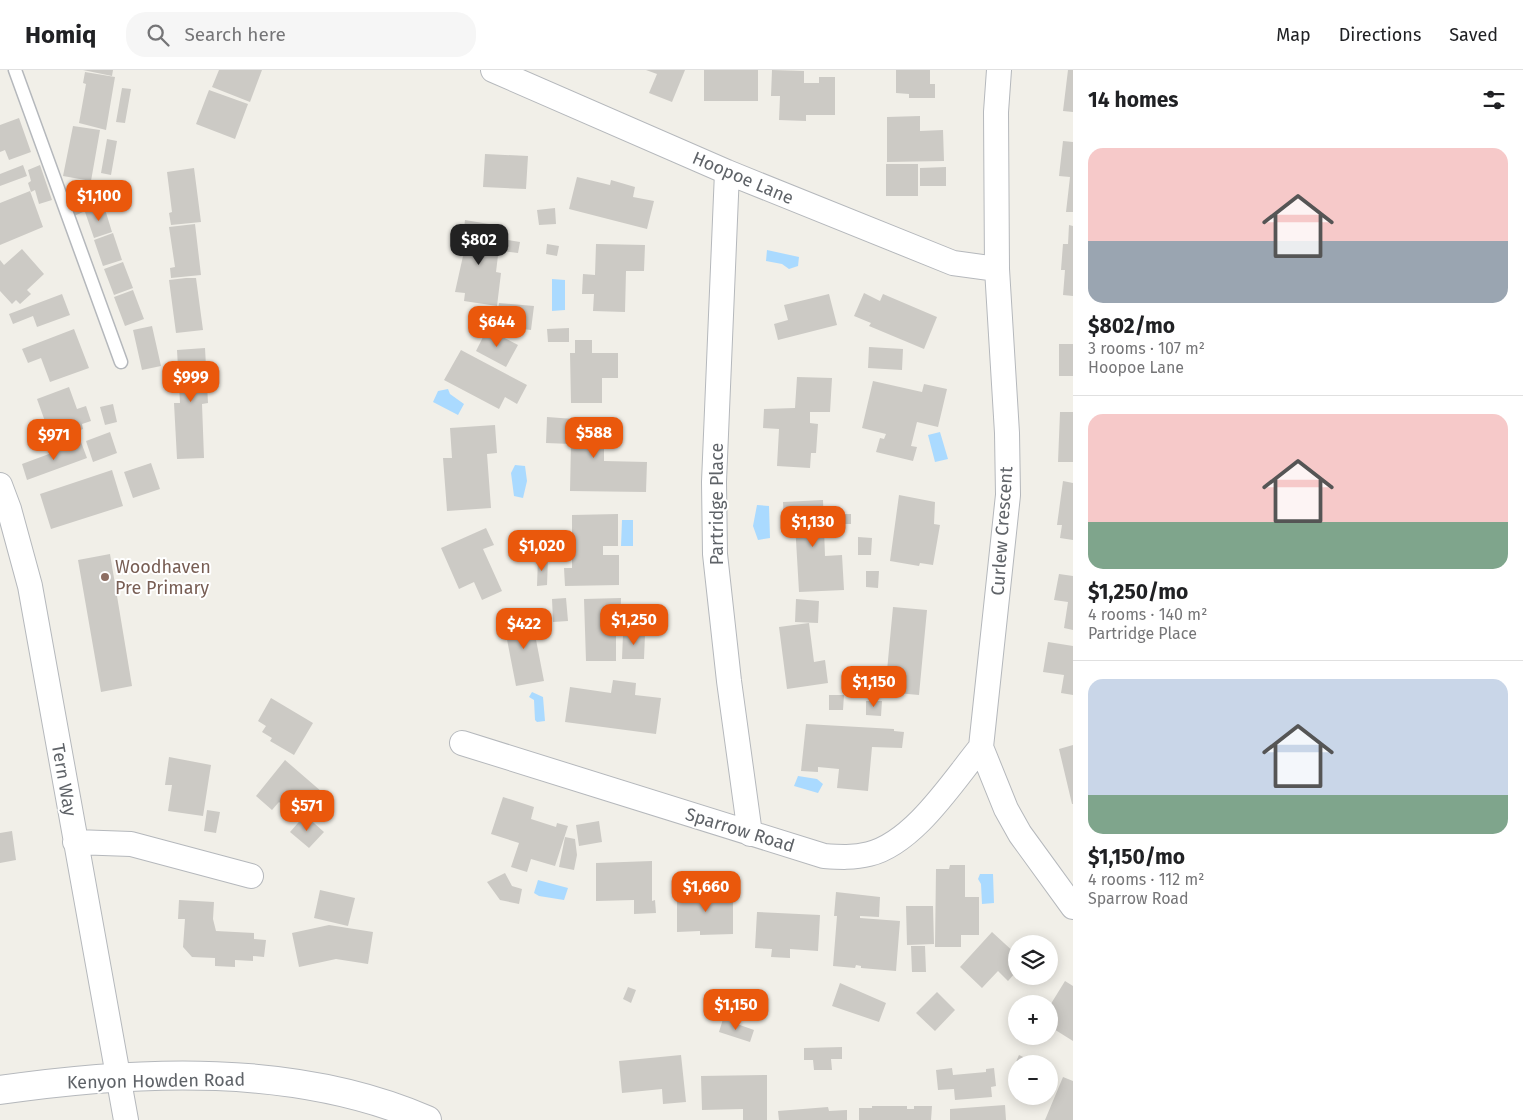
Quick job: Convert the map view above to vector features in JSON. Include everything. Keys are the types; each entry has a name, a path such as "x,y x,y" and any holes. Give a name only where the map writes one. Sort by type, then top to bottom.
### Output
{"street":[{"name":"Hoopoe Lane","path":"493,70 727,172 953,264 997,269"},
{"name":"Curlew Crescent","path":"999,70 996,112 997,269 1007,433 1008,495 981,747 1006,809 1020,834 1073,907"},
{"name":"Partridge Place","path":"727,172 714,482 715,554 729,681 750,834"},
{"name":"Tern Way","path":"0,484 10,509 30,586 126,1120"},
{"name":"Sparrow Road","path":"462,743 824,856 852,858 871,854 892,844 920,821 981,747"},
{"path":"75,842 131,844 252,876"},
{"name":"Kenyon Howden Road","path":"0,1090 118,1078 210,1076 285,1081 338,1090 397,1107 427,1120"}],"lane":[{"path":"15,70 121,362"}],"water":[{"path":"767,250 799,257 798,266 789,269 782,264 766,261"},
{"path":"552,279 565,280 565,310 552,311"},
{"path":"448,389 450,394 464,404 458,415 433,402 438,391"},
{"path":"940,432 948,459 935,462 928,435"},
{"path":"515,465 525,466 527,481 523,498 514,496 511,473"},
{"path":"757,505 769,506 770,538 758,540 753,526"},
{"path":"622,520 633,520 633,546 621,546"},
{"path":"532,692 543,697 545,721 537,722 535,720 534,700 529,697"},
{"path":"798,776 817,779 823,784 818,793 794,786"},
{"path":"980,874 993,874 994,903 982,904 981,884 978,879"},
{"path":"538,880 568,888 564,900 539,896 534,893"}],"building":[{"path":"83,70 113,70 112,76"},
{"path":"219,70 262,70 250,102 212,87"},
{"path":"646,70 685,70 672,102 649,93 657,74"},
{"path":"704,70 758,70 758,101 704,101"},
{"path":"772,70 804,71 804,83 819,83 819,77 835,77 835,115 806,115 806,121 779,120 780,96 771,96"},
{"path":"896,70 930,70 930,84 935,84 935,98 909,98 909,94 896,93"},
{"path":"1068,70 1073,70 1073,112 1063,111"},
{"path":"85,72 115,77 106,130 79,123 86,84 83,83"},
{"path":"122,88 131,89 125,123 116,122"},
{"path":"209,90 248,104 235,139 196,124"},
{"path":"920,116 920,131 943,130 944,161 887,162 887,117"},
{"path":"19,118 31,152 9,160 5,150 0,152 0,125"},
{"path":"73,126 100,130 91,181 63,176"},
{"path":"107,139 117,141 111,175 101,173"},
{"path":"1063,141 1073,142 1073,212 1066,212 1070,177 1059,176"},
{"path":"485,154 528,156 526,189 483,187"},
{"path":"886,164 918,164 918,196 886,196"},
{"path":"23,165 27,176 0,186 0,174"},
{"path":"40,165 52,200 39,204 35,190 31,192 28,183 31,181 28,170"},
{"path":"946,167 946,186 920,186 920,168"},
{"path":"194,168 201,222 171,225 169,213 172,212 167,172"},
{"path":"577,177 610,185 611,180 635,187 633,197 654,201 647,229 569,209"},
{"path":"30,191 43,227 0,245 0,203"},
{"path":"93,195 96,206 72,217 68,204"},
{"path":"104,206 112,232 94,238 85,212"},
{"path":"555,208 556,224 539,225 537,210"},
{"path":"465,220 489,224 487,238 500,239 496,272 501,273 497,306 464,301 465,293 455,292 465,247 462,247"},
{"path":"195,224 201,275 171,278 170,268 175,267 169,227"},
{"path":"1069,225 1073,226 1073,296 1063,295 1065,270 1061,270 1063,244 1068,244"},
{"path":"113,233 122,260 103,266 94,240"},
{"path":"503,239 520,242 518,253 501,251"},
{"path":"547,244 559,246 557,256 546,254"},
{"path":"596,244 645,245 644,271 626,271 625,312 593,311 594,294 582,294 583,274 595,275"},
{"path":"22,249 44,274 27,290 31,294 20,304 16,300 12,304 0,291 0,260 4,265"},
{"path":"123,262 133,288 114,295 104,269"},
{"path":"196,278 203,330 176,333 169,280"},
{"path":"133,290 144,319 125,326 114,297"},
{"path":"864,293 880,301 883,294 937,317 924,349 869,326 871,323 854,316"},
{"path":"62,294 70,315 37,327 33,316 13,324 9,314"},
{"path":"829,294 837,325 778,340 774,324 788,320 784,305"},
{"path":"499,303 534,306 531,330 496,326"},
{"path":"152,326 161,366 142,370 133,330"},
{"path":"569,328 569,342 548,342 547,329"},
{"path":"74,329 89,368 50,382 41,358 28,363 22,349"},
{"path":"487,329 518,345 506,367 476,351"},
{"path":"575,340 592,340 592,353 618,353 618,378 602,378 602,403 571,403 570,353 575,353"},
{"path":"1059,344 1073,344 1073,376 1059,376"},
{"path":"869,347 903,349 902,370 868,368"},
{"path":"205,348 208,403 202,404 204,458 177,459 174,403 180,403 177,350"},
{"path":"461,350 527,385 517,404 505,397 499,409 444,380"},
{"path":"797,377 832,378 830,412 810,412 810,423 818,424 816,453 811,453 810,468 777,466 779,429 763,428 764,409 795,408"},
{"path":"873,381 922,392 924,384 947,389 938,427 917,422 911,446 917,447 913,461 876,452 880,438 884,439 886,434 862,428"},
{"path":"69,387 77,409 86,406 91,421 82,424 83,429 52,441 37,399"},
{"path":"113,404 117,422 105,425 100,407"},
{"path":"1060,412 1073,412 1073,462 1058,462"},
{"path":"547,417 601,421 604,461 647,462 646,492 570,491 571,444 546,443"},
{"path":"495,425 497,453 487,454 491,508 447,511 443,458 452,458 450,428"},
{"path":"110,432 117,453 93,462 86,441"},
{"path":"81,442 87,458 27,480 22,464"},
{"path":"151,463 160,489 133,498 124,472"},
{"path":"112,470 123,506 51,529 40,494"},
{"path":"1063,481 1073,483 1073,540 1060,538 1062,525 1057,525"},
{"path":"899,495 935,502 934,524 940,525 933,565 920,563 919,566 890,561"},
{"path":"823,500 825,556 842,555 844,590 799,592 795,523 784,523 783,502"},
{"path":"618,514 618,546 603,546 603,555 619,555 619,585 565,586 564,568 572,568 572,515"},
{"path":"845,514 851,514 851,524 845,524"},
{"path":"486,528 494,545 483,549 502,591 482,600 474,582 459,589 441,548"},
{"path":"858,537 872,538 871,555 858,555"},
{"path":"543,543 560,543 559,557 543,557"},
{"path":"110,554 132,686 101,692 78,560"},
{"path":"538,558 548,558 547,585 537,586"},
{"path":"866,571 879,571 878,588 866,587"},
{"path":"1059,574 1073,576 1073,630 1064,628 1068,602 1054,600"},
{"path":"566,598 568,621 553,622 552,599"},
{"path":"621,598 620,633 616,633 616,661 586,661 584,599"},
{"path":"796,599 819,601 818,623 795,622"},
{"path":"893,607 927,610 919,695 885,692"},
{"path":"531,614 544,681 516,686 503,619"},
{"path":"809,623 814,662 825,660 828,683 787,689 779,627"},
{"path":"623,634 645,634 644,659 622,659"},
{"path":"1048,642 1073,646 1073,695 1061,693 1064,675 1043,672"},
{"path":"613,680 636,683 635,695 661,698 656,734 565,722 570,687 611,693"},
{"path":"829,695 844,695 843,710 829,710"},
{"path":"271,698 313,723 294,755 270,741 272,738 262,732 266,726 258,721"},
{"path":"866,701 882,701 881,716 866,715"},
{"path":"806,724 894,729 894,731 904,732 902,748 872,747 868,791 837,788 839,769 818,767 818,772 801,771"},
{"path":"1073,745 1073,804 1072,804 1059,749"},
{"path":"169,757 211,765 203,816 168,811 172,785 165,785"},
{"path":"285,760 322,792 299,819 279,802 272,810 256,796"},
{"path":"503,797 534,807 531,819 556,827 557,823 568,826 555,866 531,859 527,872 511,867 519,843 491,834"},
{"path":"207,810 220,812 216,833 204,831"},
{"path":"305,815 324,832 309,848 290,832"},
{"path":"599,821 602,842 579,846 576,825"},
{"path":"12,831 16,860 0,863 0,833"},
{"path":"565,837 575,839 577,855 574,870 559,867"},
{"path":"652,861 652,901 655,900 656,913 634,914 634,900 596,901 596,863"},
{"path":"950,865 965,865 965,897 979,897 979,935 961,935 961,947 935,947 936,869 949,869"},
{"path":"505,873 512,886 522,889 519,904 500,900 487,882"},
{"path":"320,890 355,898 348,926 314,918"},
{"path":"836,892 880,897 879,917 860,916 860,918 900,921 896,971 861,968 861,966 856,965 855,968 833,966 837,916 834,916"},
{"path":"733,893 733,934 700,935 700,931 677,932 677,894"},
{"path":"179,900 214,902 213,919 216,931 254,933 254,939 266,940 264,957 253,956 253,961 235,960 235,967 215,966 215,958 192,957 183,947 185,919 178,919"},
{"path":"906,906 933,906 934,944 907,945"},
{"path":"757,912 820,915 818,951 790,949 790,958 771,957 772,949 755,948"},
{"path":"329,925 373,932 368,964 336,959 299,967 292,933"},
{"path":"992,932 1008,947 1008,981 998,971 982,988 960,967"},
{"path":"911,946 925,946 926,972 912,972"},
{"path":"1065,981 1073,986 1073,1041 1058,1032 1058,995 1056,995"},
{"path":"840,983 886,1003 879,1022 832,1006"},
{"path":"628,987 636,990 631,1003 623,999"},
{"path":"937,992 955,1010 935,1031 916,1013"},
{"path":"723,1019 754,1030 750,1042 719,1032"},
{"path":"842,1047 842,1059 831,1059 832,1070 814,1070 813,1060 804,1060 804,1048"},
{"path":"681,1055 686,1102 663,1104 662,1089 622,1093 619,1061"},
{"path":"952,1068 953,1075 986,1072 986,1069 994,1068 996,1086 991,1087 992,1097 955,1100 954,1089 938,1090 936,1070"},
{"path":"767,1075 767,1120 743,1120 743,1109 702,1110 701,1076"},
{"path":"1063,1077 1073,1081 1073,1120 1045,1120 1051,1105 1058,1105 1058,1089"},
{"path":"1005,1105 1006,1120 950,1120 950,1109"},
{"path":"872,1106 907,1106 907,1109 914,1109 914,1106 932,1106 931,1120 859,1120 859,1108 872,1108"},
{"path":"828,1107 829,1111 847,1110 847,1120 779,1120 778,1111"}],"place":[{"name":"Woodhaven Pre Primary","path":"105,577"}]}
